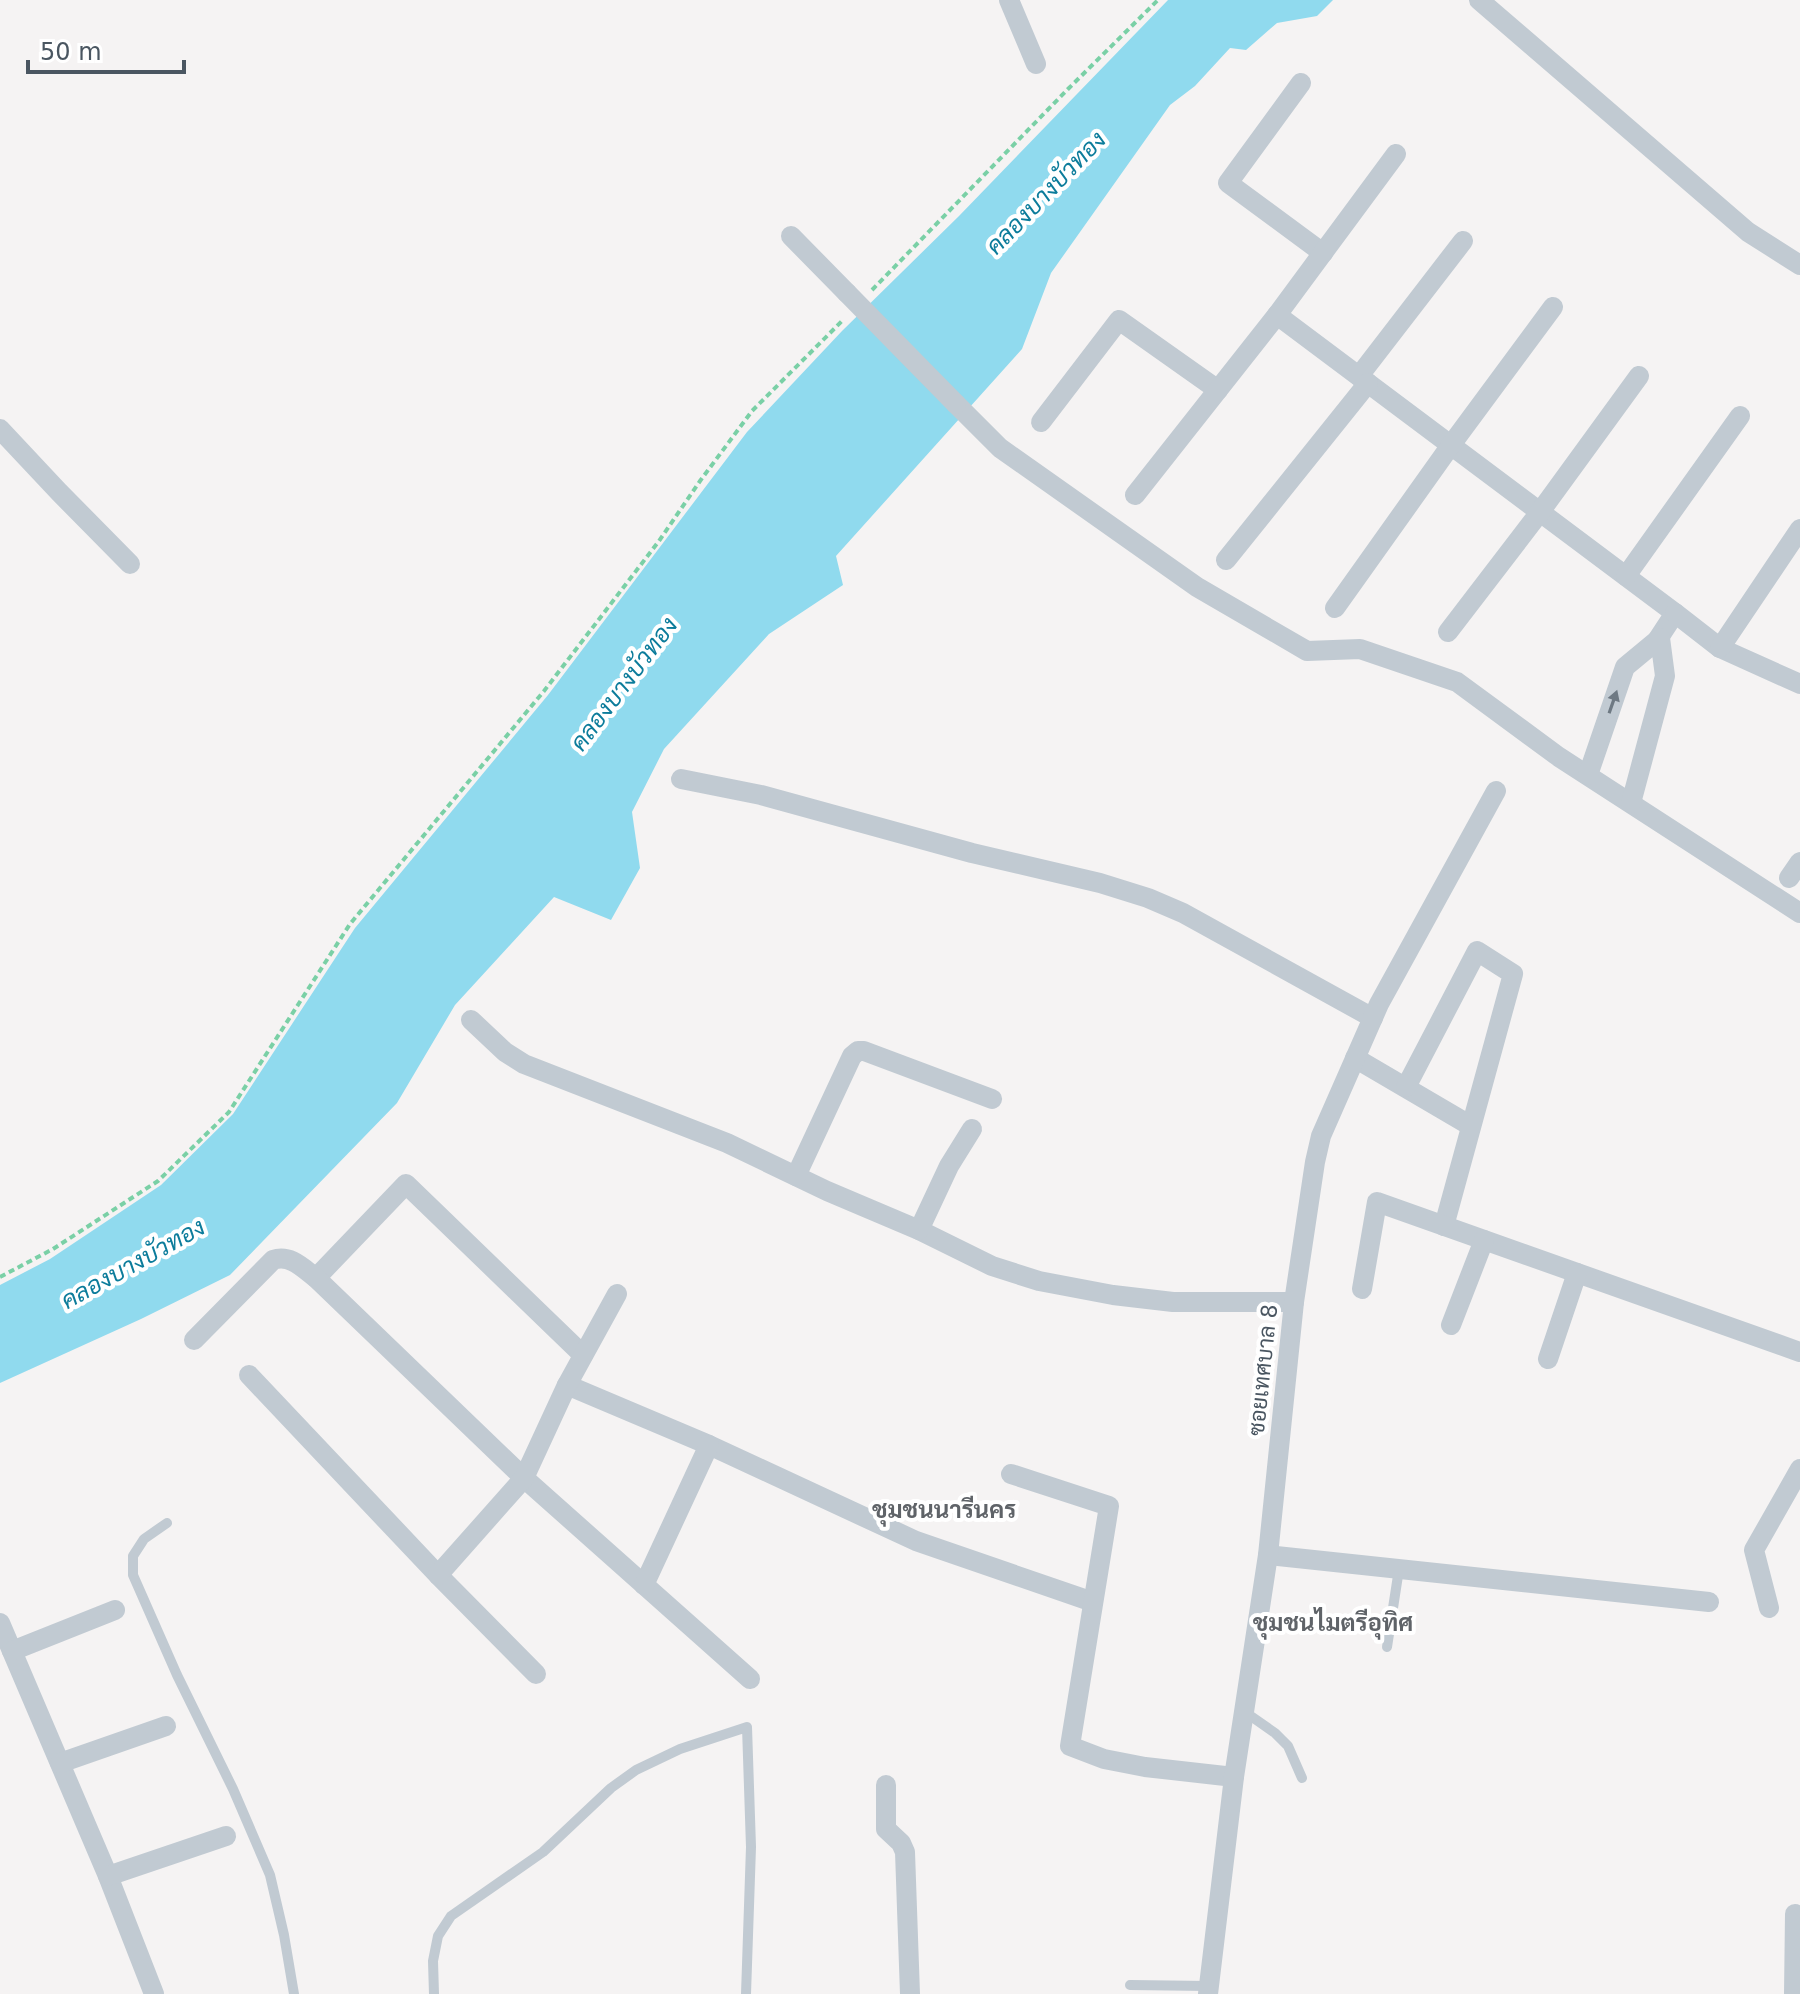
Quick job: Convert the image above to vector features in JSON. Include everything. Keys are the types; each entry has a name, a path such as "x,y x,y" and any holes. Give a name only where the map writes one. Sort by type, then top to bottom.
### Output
{"street":[{"path":"1009,0 1036,64"},
{"path":"1479,0 1748,232 1800,265"},
{"path":"1301,83 1228,183 1323,253"},
{"path":"1135,495 1277,315 1396,154"},
{"path":"791,236 1000,448 1197,587 1307,651 1360,649 1457,682 1588,775 1800,913"},
{"path":"1226,560 1364,380 1463,241"},
{"path":"1335,608 1553,307"},
{"path":"1277,315 1720,648 1800,684"},
{"path":"1041,422 1119,320 1218,390"},
{"path":"1448,632 1639,376"},
{"path":"1626,576 1740,416"},
{"path":"0,429 130,564"},
{"path":"1720,648 1800,529"},
{"path":"1588,775 1625,667 1658,639 1675,613"},
{"path":"1631,803 1665,676 1658,639"},
{"path":"681,779 761,795 1148,898 1183,913 1373,1018"},
{"name":"ซอยเทศบาล 8","path":"1209,1990 1234,1777 1268,1555 1294,1302 1321,1136 1373,1018 1496,791"},
{"path":"1406,1087 1477,951 1513,974 1444,1226"},
{"path":"471,1020 505,1052 524,1064 727,1143 992,1266 1039,1281 1113,1295 1173,1302 1294,1302"},
{"path":"796,1176 852,1056 858,1051 992,1099"},
{"path":"1355,1058 1471,1126"},
{"path":"919,1230 942,1179 972,1129"},
{"path":"316,1278 406,1184 583,1355"},
{"path":"1362,1289 1377,1202 1800,1352"},
{"path":"1451,1325 1484,1240"},
{"path":"194,1340 273,1260 286,1258 316,1278 524,1478 750,1679"},
{"path":"1548,1359 1577,1273"},
{"path":"438,1575 524,1478 567,1385 617,1294"},
{"path":"249,1375 536,1674"},
{"path":"567,1385 709,1445 916,1541 1093,1602"},
{"path":"644,1585 709,1445"},
{"path":"1769,1608 1754,1550 1800,1469"},
{"path":"1011,1474 1109,1506 1070,1746 1104,1759 1145,1767 1234,1777"},
{"path":"1268,1555 1709,1602"},
{"path":"12,1651 115,1610"},
{"path":"0,1623 108,1876 154,1994"},
{"path":"60,1763 166,1726"},
{"path":"886,1785 886,1829 901,1843 905,1852 910,1994"},
{"path":"108,1876 226,1836"},
{"path":"1795,1914 1796,1982"}],"lane":[{"path":"167,1523 144,1539 133,1556 133,1575 270,1875 294,1994"},
{"path":"1387,1647 1399,1569"},
{"path":"1244,1712 1288,1746 1302,1778"},
{"path":"434,1994 433,1961 438,1936 451,1916 543,1852 611,1788 636,1770 680,1749 747,1727 751,1847 746,1994"},
{"path":"1130,1985 1209,1990"}],"path":[{"path":"870,292 1158,0"},
{"path":"0,1277 53,1249 158,1181 229,1112 350,924 544,691 659,541 752,411 847,315"}],"water":[{"name":"คลองบางบัวทอง","path":"1168,0 1333,0 1317,16 1277,23 1246,50 1230,48 1195,86 1170,105 1051,273 1022,349 836,556 843,585 769,634 664,749 632,812 640,868 611,920 554,897 455,1005 397,1103 230,1275 0,1383 0,1285 50,1259 161,1185 233,1114 355,928 548,695 747,432 842,331 959,216"}],"district":[{"name":"ชุมชนนารีนคร","path":"944,1510"},
{"name":"ชุมชนไมตรีอุทิศ","path":"1333,1623"}]}
